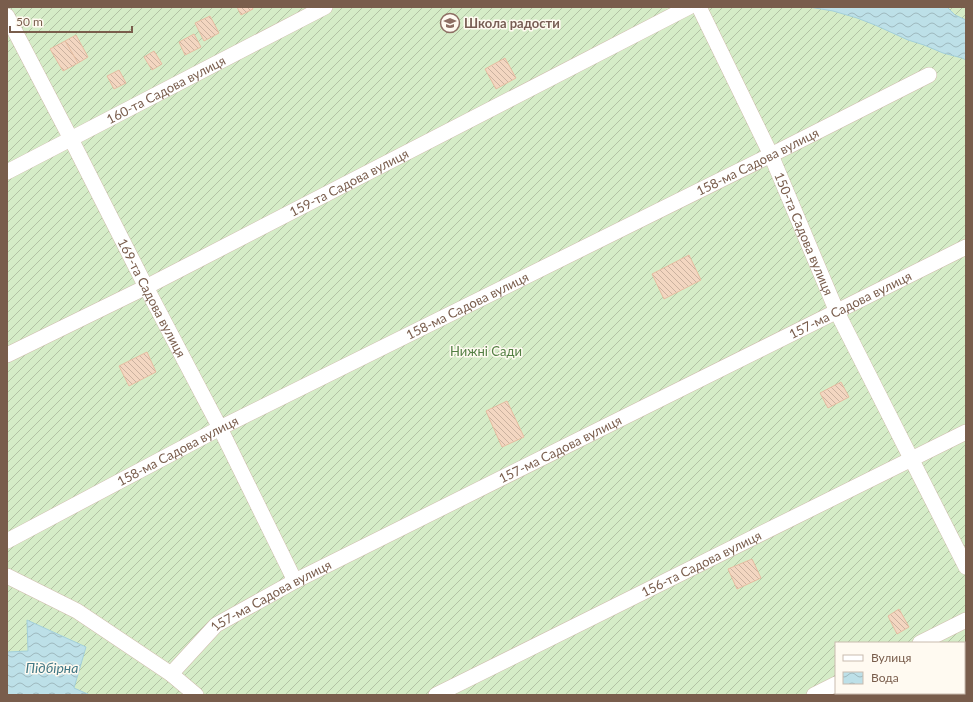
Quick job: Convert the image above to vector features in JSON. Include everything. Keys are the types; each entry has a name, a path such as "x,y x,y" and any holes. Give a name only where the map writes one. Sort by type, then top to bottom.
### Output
{"street":[{"name":"160-та Садова вулиця","path":"7,172 325,7"},
{"name":"159-та Садова вулиця","path":"7,355 146,287 689,7"},
{"name":"150-та Садова вулиця","path":"699,7 771,155 837,312 966,567"},
{"name":"169-та Садова вулиця","path":"7,16 220,428 296,581"},
{"name":"158-ма Садова вулиця","path":"7,541 220,428 929,75"},
{"name":"157-ма Садова вулиця","path":"171,674 216,625 296,581 966,247"},
{"name":"156-та Садова вулиця","path":"436,695 966,432"},
{"path":"7,576 77,611 171,674 196,695"},
{"path":"922,642 966,620"},
{"path":"814,695 835,684"}],"green space":[{"name":"Нижні Сади","path":"7,7 966,7 966,695 7,695"}],"water":[{"path":"809,7 947,7 955,15 966,20 966,60 908,40 857,18 833,11"},
{"name":"Підбірна","path":"27,620 86,647 74,688 90,695 7,695 7,652 28,651"}],"building":[{"path":"237,7 252,7 253,9 241,15"},
{"path":"210,16 219,33 204,41 195,23"},
{"path":"194,34 201,47 185,55 179,42"},
{"path":"76,35 88,57 78,63 65,41"},
{"path":"65,41 78,63 63,71 50,49"},
{"path":"154,51 162,64 152,70 144,57"},
{"path":"505,58 516,78 496,89 485,69"},
{"path":"119,70 126,83 114,89 107,76"},
{"path":"689,255 701,280 664,299 652,274"},
{"path":"147,352 156,372 129,386 119,366"},
{"path":"841,382 849,397 828,408 820,393"},
{"path":"507,401 524,437 502,447 486,411"},
{"path":"752,559 761,578 737,589 728,569"},
{"path":"899,609 909,627 897,634 888,616"}],"place":[{"name":"Школа радости","path":"450,23"}]}
